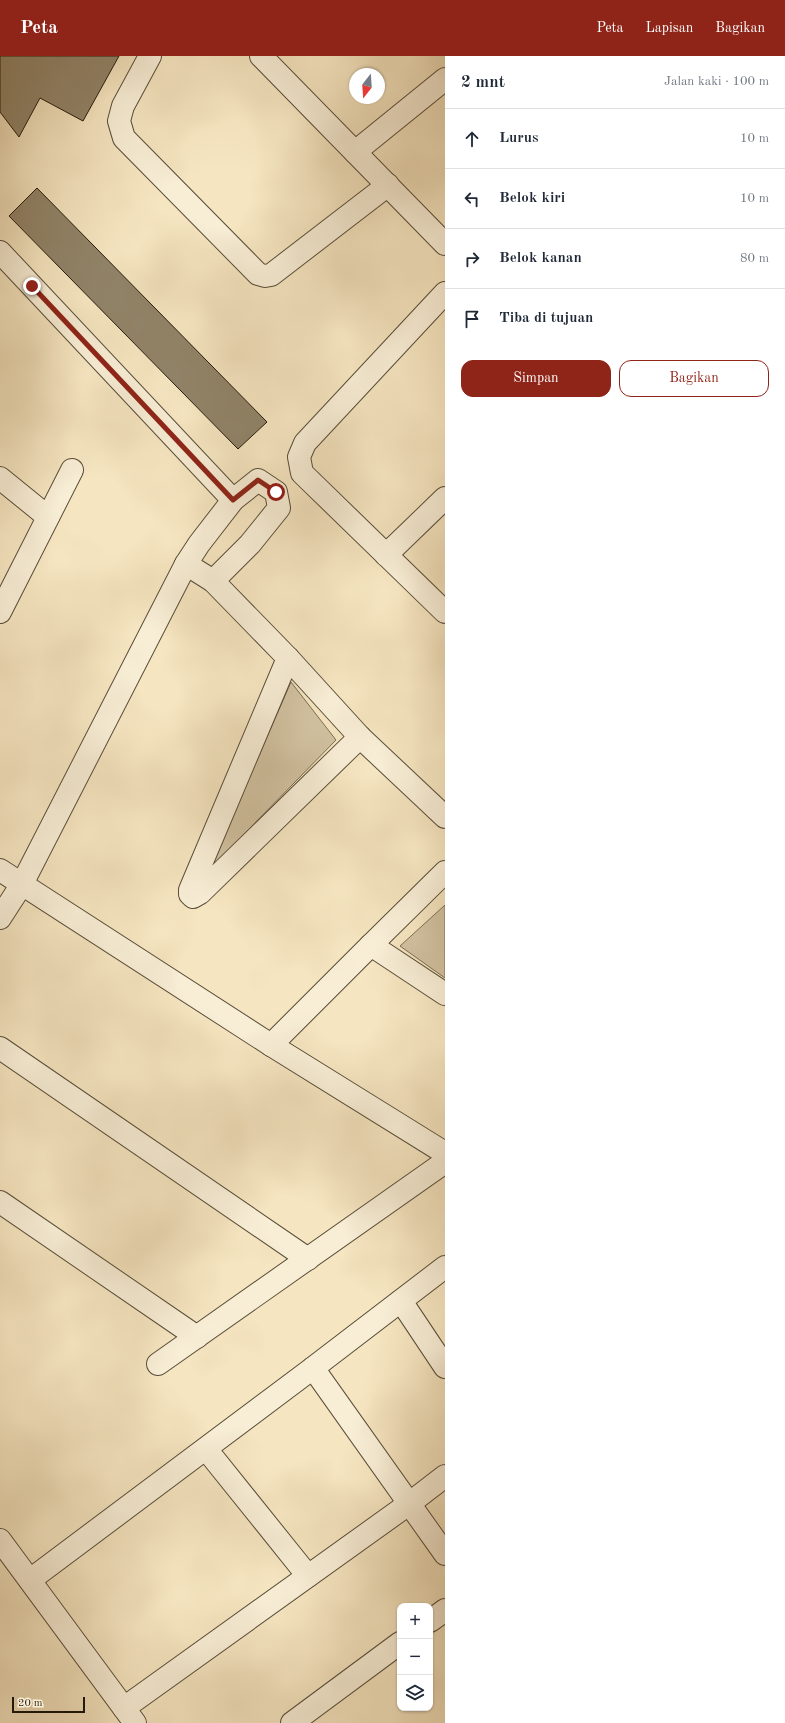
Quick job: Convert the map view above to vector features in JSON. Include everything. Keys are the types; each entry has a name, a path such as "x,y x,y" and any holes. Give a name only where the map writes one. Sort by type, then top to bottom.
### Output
{"street":[{"path":"150,56 123,106 119,120 124,138 258,274 265,276 271,275 388,185"},
{"path":"262,56 445,244"},
{"path":"355,152 445,79"},
{"path":"0,252 233,500"},
{"path":"445,293 305,443 299,457 302,473 445,612"},
{"path":"0,612 72,470"},
{"path":"0,478 48,517"},
{"path":"0,918 22,884 186,564 199,544 233,500 258,480 276,492 279,508 250,544 213,581"},
{"path":"386,555 445,498"},
{"path":"186,564 213,581 288,658 360,737 445,817"},
{"path":"288,658 190,890 190,894 193,897 200,893 360,737"},
{"path":"0,870 271,1045 445,1153"},
{"path":"271,1045 445,872"},
{"path":"371,945 445,994"},
{"path":"0,1048 308,1259"},
{"path":"158,1364 445,1162"},
{"path":"0,1202 197,1337"},
{"path":"30,1580 206,1449 445,1267"},
{"path":"401,1300 445,1367"},
{"path":"313,1368 445,1554"},
{"path":"206,1449 308,1576"},
{"path":"0,1540 130,1715 308,1576 445,1476"},
{"path":"433,1619 445,1610"},
{"path":"292,1723 397,1645"}],"shaded area":[{"path":"291,682 336,740 209,870"},
{"path":"445,905 445,978 400,946"}],"building":[{"path":"0,56 119,56 83,121 40,98 19,137 0,112"},
{"path":"37,188 267,422 238,449 9,216"}],"route":[{"path":"32,286 233,500 258,480 276,492"}]}
